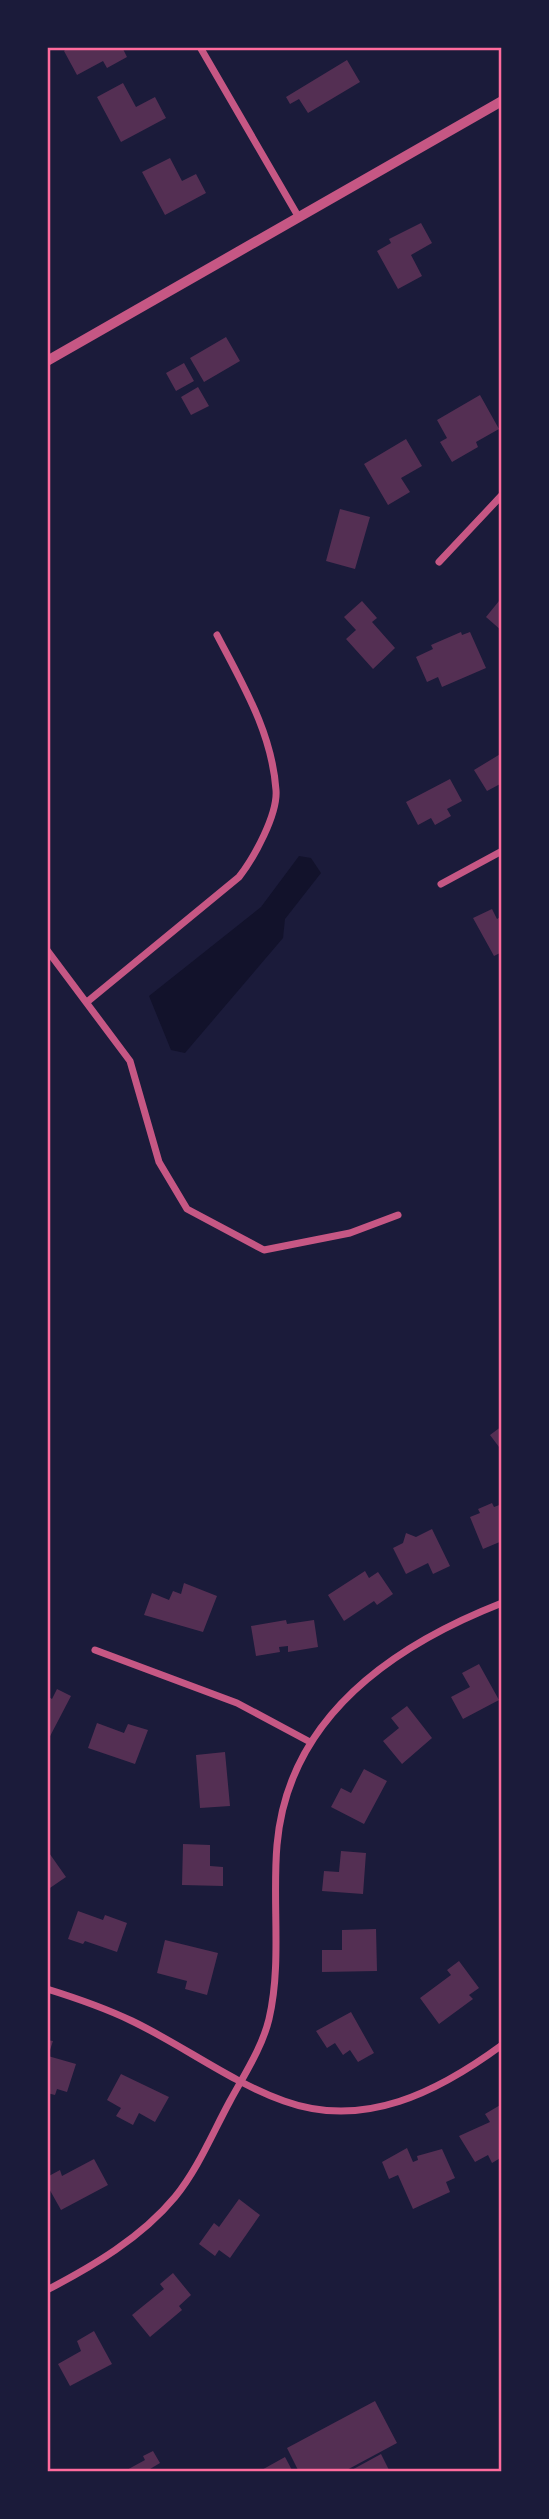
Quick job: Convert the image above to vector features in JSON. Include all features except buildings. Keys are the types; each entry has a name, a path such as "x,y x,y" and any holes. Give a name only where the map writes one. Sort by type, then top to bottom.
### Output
{"street":[{"path":"200,47 298,216"},
{"path":"47,361 502,101"},
{"path":"439,562 502,495"},
{"path":"87,1002 239,877 258,852 277,792 263,724 217,635"},
{"path":"441,884 502,851"},
{"path":"47,950 130,1061 159,1162 187,1209 264,1250 350,1233 398,1215"},
{"path":"47,2290 130,2239 167,2205 191,2173 241,2080 268,2021 279,1826 291,1783 310,1742 329,1714 373,1674 438,1633 502,1603"},
{"path":"95,1650 237,1703 310,1742"},
{"path":"47,1989 133,2021 284,2101 330,2112 376,2109 430,2091 468,2070 502,2045"}],"shaded area":[{"path":"299,856 311,858 321,873 285,919 283,938 185,1053 171,1050 149,996 261,907"}]}
